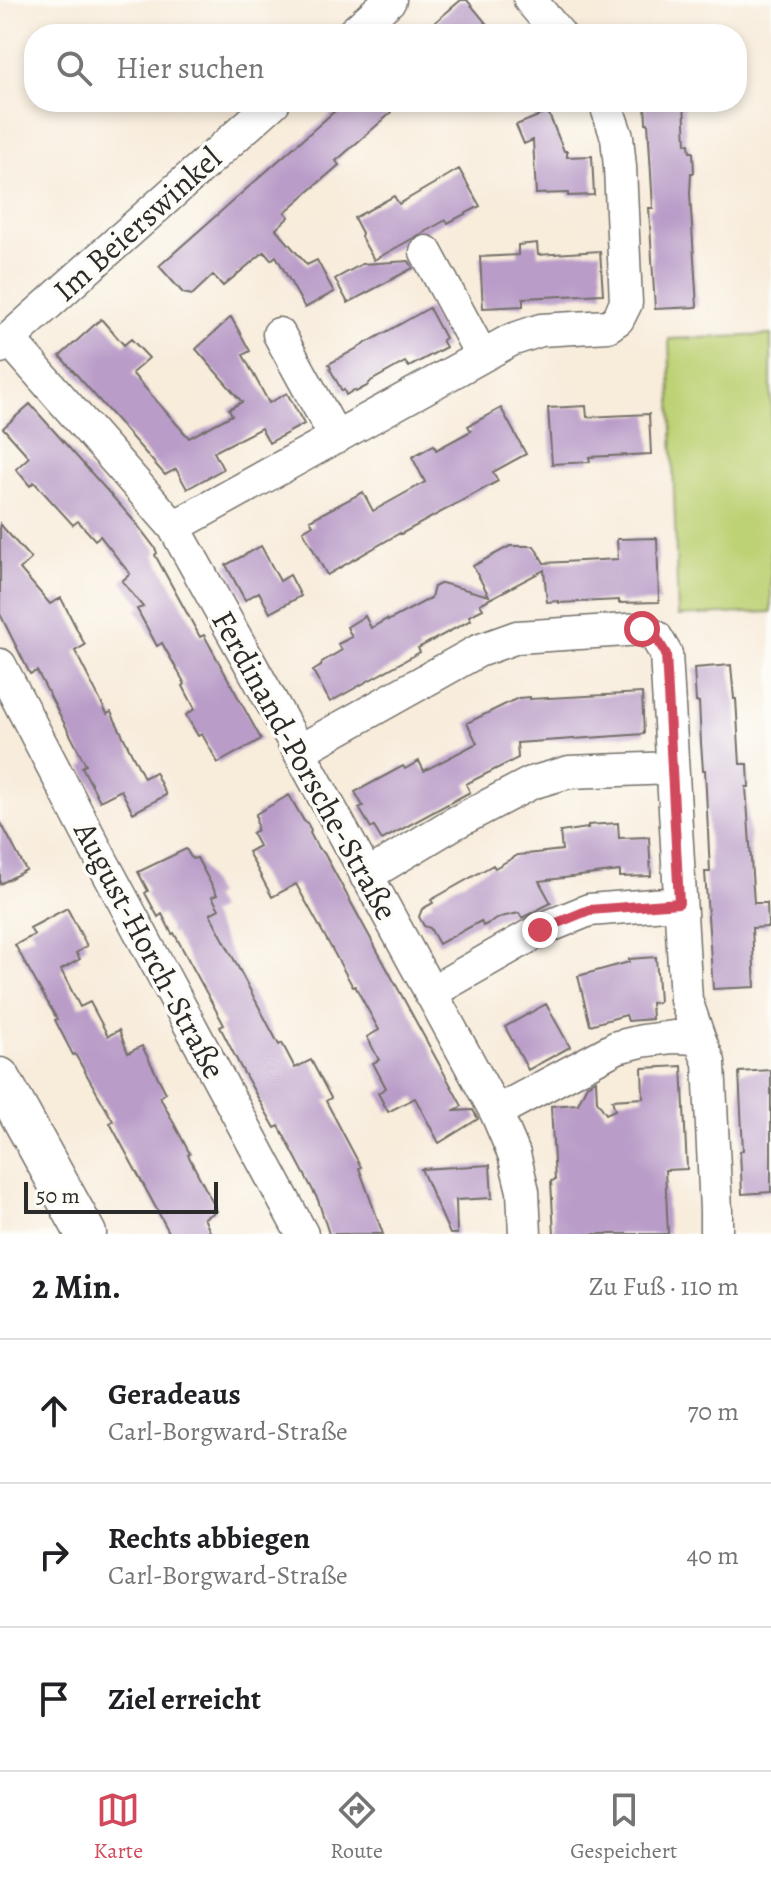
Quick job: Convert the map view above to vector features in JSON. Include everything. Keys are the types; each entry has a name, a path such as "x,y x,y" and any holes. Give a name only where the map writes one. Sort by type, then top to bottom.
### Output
{"main road":[{"path":"0,1078 86,1234"}],"street":[{"path":"363,24 390,0"},
{"path":"530,0 550,24"},
{"name":"Im Beierswinkel","path":"5,343 263,112"},
{"path":"174,527 511,340 541,330 608,326 618,319 626,303 620,167 617,137 608,112"},
{"path":"426,252 482,356"},
{"path":"279,334 336,438"},
{"name":"Ferdinand-Porsche-Straße","path":"5,343 174,527 496,1112 514,1154 523,1191 525,1234"},
{"path":"299,751 478,651 517,637 642,629 656,637 666,654 686,1000 709,1062 716,1234"},
{"name":"August-Horch-Straße","path":"0,665 302,1234"},
{"path":"366,876 451,825 531,783 569,772 672,768"},
{"path":"430,993 540,930 589,910 679,903"},
{"path":"496,1112 617,1047 657,1039 699,1038"}],"green space":[{"path":"771,335 771,612 678,616 669,339"}],"building":[{"path":"461,0 467,0 487,24 433,24"},
{"path":"334,112 391,113 336,161 339,165 285,212 289,217 276,229 307,265 317,260 334,292 305,308 276,256 271,260 264,252 223,286 213,275 192,295 183,293 159,266"},
{"path":"548,112 567,157 592,156 594,195 536,194 533,140 524,144 516,125"},
{"path":"645,112 684,112 686,144 693,152 694,173 691,173 690,194 697,307 655,309 649,208 653,208"},
{"path":"459,169 480,206 448,223 446,220 374,260 354,218 394,196 399,204"},
{"path":"537,243 538,255 600,251 603,294 523,298 523,306 483,308 480,257 518,255 518,245"},
{"path":"409,261 413,268 348,303 335,279 362,264"},
{"path":"429,308 445,338 442,340 446,347 409,367 405,362 356,392 354,390 346,395 342,391 329,364"},
{"path":"231,317 250,351 243,355 269,403 287,393 304,424 269,443 261,428 214,452 223,469 187,489 176,469 165,475 60,356 101,319 124,345 131,339 149,358 132,373 189,438 232,415 229,409 242,402 196,349"},
{"path":"30,404 155,548 155,555 200,637 204,635 261,739 218,763 202,734 198,736 186,715 195,709 183,686 185,684 162,643 157,646 137,609 143,607 122,581 130,574 100,536 95,540 78,521 73,525 34,482 30,486 16,469 29,457 3,428"},
{"path":"586,406 587,417 649,414 651,454 589,457 590,462 552,464 548,408"},
{"path":"501,408 526,454 493,472 498,481 327,575 303,531 313,525 310,520 363,492 373,511 425,482 412,457 434,445 436,450 471,431 468,426"},
{"path":"0,524 31,559 20,569 50,604 61,598 85,645 75,651 107,714 111,712 144,778 155,772 166,795 133,813 121,790 100,801 82,767 86,765 37,671 30,674 0,614"},
{"path":"657,538 659,602 547,602 544,570 480,604 483,609 469,616 471,620 418,648 420,652 330,702 313,671 342,650 338,644 352,637 347,627 365,616 371,628 388,621 431,598 434,587 442,583 489,596 473,566 510,546 534,546 544,563 618,559 617,539"},
{"path":"261,546 280,581 290,575 301,596 270,613 259,592 245,600 226,565"},
{"path":"731,665 740,764 748,764 749,787 746,787 754,903 767,903 768,927 752,928 755,987 713,989 705,872 710,872 705,770 694,668"},
{"path":"642,693 644,734 517,743 518,758 466,784 470,792 382,840 359,808 363,806 355,792 403,766 405,769 419,761 424,771 477,743 467,723 518,698"},
{"path":"289,795 462,1106 453,1111 473,1110 478,1119 439,1143 415,1098 388,1112 378,1093 386,1088 373,1063 379,1060 367,1037 379,1030 296,884 272,897 248,852 259,846 252,833 257,830 256,814"},
{"path":"0,821 26,870 0,884"},
{"path":"618,823 619,838 649,837 651,876 620,877 620,871 539,881 551,903 522,918 519,913 483,926 481,921 439,944 419,917 422,909 433,903 431,900 493,865 495,868 518,855 562,850 560,832 588,828 588,825"},
{"path":"186,849 192,859 197,858 217,895 212,897 219,909 210,914 279,1045 282,1043 295,1068 311,1060 331,1098 326,1101 361,1167 383,1234 329,1234 318,1200 279,1126 275,1128 240,1066 220,1027 224,1025 174,933 162,914 158,917 145,893 148,891 138,872"},
{"path":"67,908 87,946 76,953 80,959 61,970 80,1007 90,1002 108,1036 119,1030 128,1053 142,1046 166,1093 160,1097 217,1211 204,1218 211,1234 170,1234 110,1123 113,1121 73,1055 57,1019 15,945 34,935 30,928"},
{"path":"656,957 659,1002 651,1003 652,1019 628,1021 626,1015 590,1025 578,976 629,962 629,959"},
{"path":"546,1004 570,1047 528,1070 505,1027"},
{"path":"682,1066 687,1169 665,1170 668,1234 554,1234 551,1106 578,1104 587,1085 596,1080 597,1101 606,1114 615,1110 612,1100 643,1098 642,1068"},
{"path":"771,1070 771,1192 742,1194 739,1072"},
{"path":"490,1165 492,1198 456,1200 457,1234 450,1234 421,1169"}],"route":[{"path":"540,930 589,910 679,903 666,654 656,637 642,629"}]}
